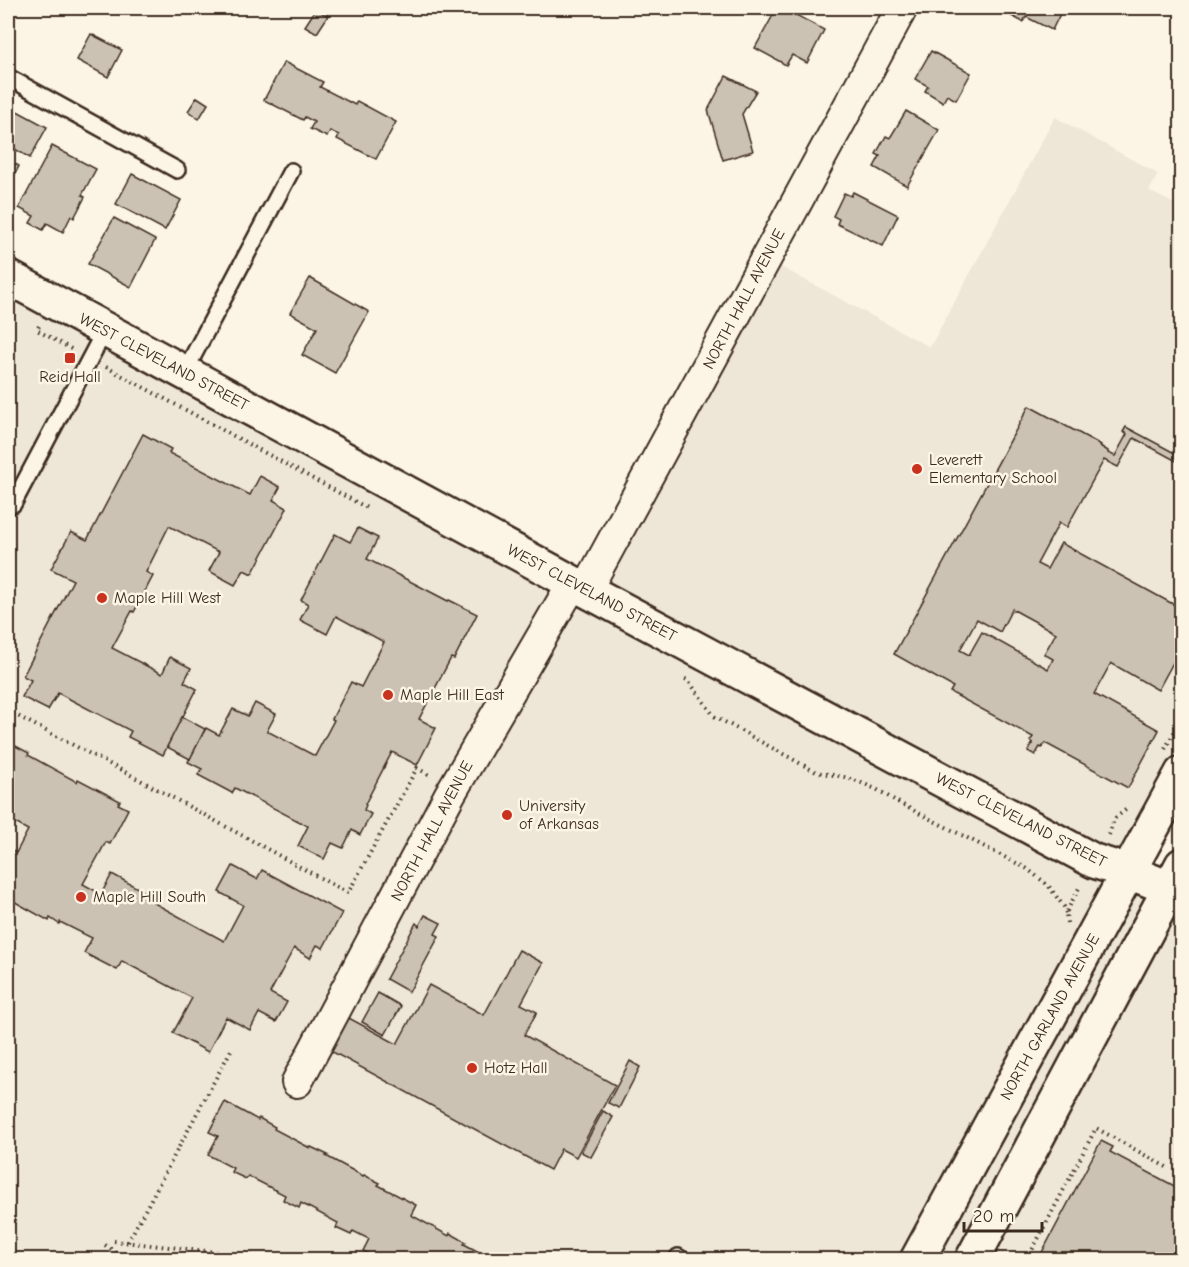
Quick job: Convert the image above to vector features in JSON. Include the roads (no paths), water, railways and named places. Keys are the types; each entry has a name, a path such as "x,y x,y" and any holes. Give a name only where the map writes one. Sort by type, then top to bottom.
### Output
{"street":[{"name":"NORTH HALL AVENUE","path":"297,1082 453,789 579,586 902,8"},
{"name":"WEST CLEVELAND STREET","path":"8,278 1094,861 1129,872 1177,882"},
{"name":"NORTH GARLAND AVENUE","path":"917,1260 1182,774"},
{"path":"972,1260 1177,882"}],"lane":[{"path":"8,77 177,170"},
{"path":"184,373 291,171"},
{"path":"10,507 105,330"}],"place":[{"name":"Reid Hall","path":"70,358"},
{"name":"Leverett Elementary School","path":"917,469"},
{"name":"Maple Hill West","path":"102,598"},
{"name":"Maple Hill East","path":"388,695"},
{"name":"University of Arkansas","path":"507,815"},
{"name":"Maple Hill South","path":"81,897"},
{"name":"Hotz Hall","path":"472,1068"}]}
